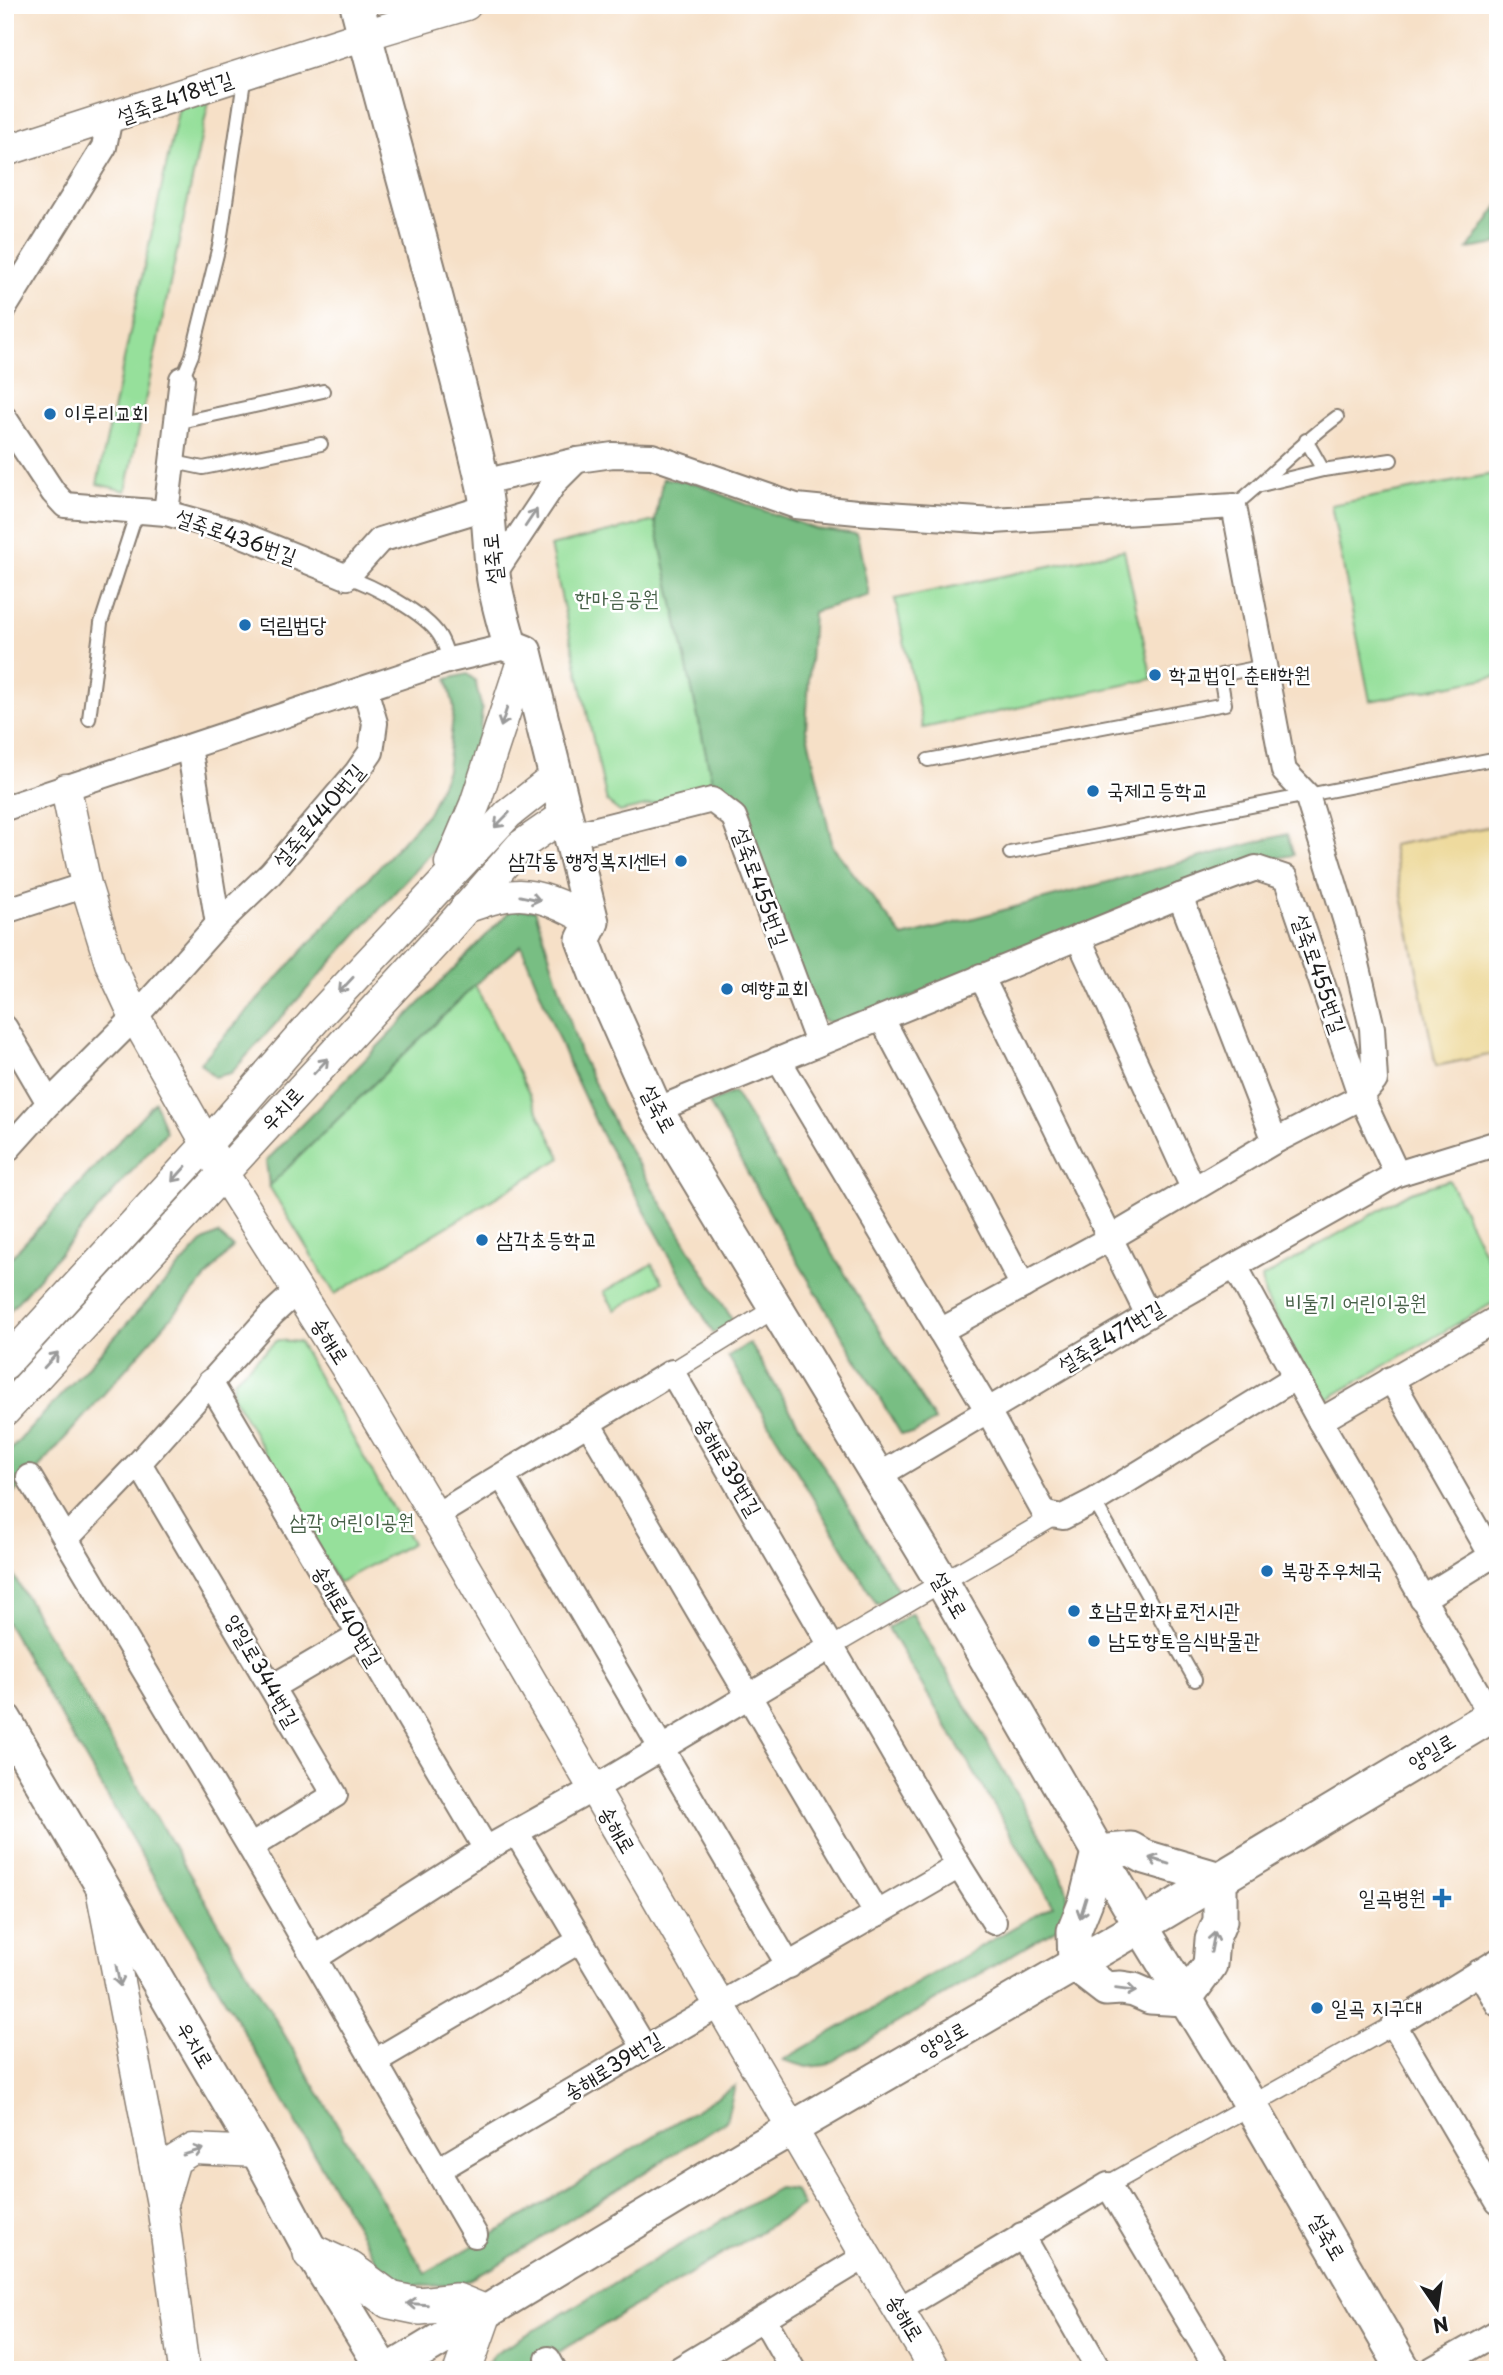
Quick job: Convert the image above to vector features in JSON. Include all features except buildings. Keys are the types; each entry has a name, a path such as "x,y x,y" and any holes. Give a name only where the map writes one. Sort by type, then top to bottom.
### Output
{"main road":[{"name":"설죽로","path":"361,20 430,271 486,495 493,575 555,777 592,922 583,940 656,1110 942,1582 1141,1926 1250,2104 1405,2370"},
{"name":"양일로","path":"390,2370 792,2128 1496,1718"},
{"name":"우치로","path":"5,1720 258,2152 312,2253 384,2370"},
{"path":"1130,1849 1145,1857 1220,1879 1220,1921 1212,1940 1210,1965 1185,1999 1150,1997 1135,1990 1106,1989 1075,1965 1074,1931 1086,1901 1098,1852 1130,1849"},
{"path":"312,2253 349,2270 390,2300 419,2306 456,2302 483,2313 463,2370"}],"street":[{"name":"설죽로418번길","path":"5,307 104,147 110,117 245,74 361,20 466,5"},
{"path":"5,151 110,117"},
{"path":"166,513 182,379"},
{"name":"설죽로436번길","path":"5,419 53,492 65,505 166,513 234,532 347,577"},
{"path":"347,577 380,540 578,460 613,455 652,456 796,506 994,522 1234,506 1284,771 1307,795 1351,938 1372,1028 1375,1080 1361,1097 1275,1141 1109,1239 940,1331"},
{"path":"493,575 555,482 578,460"},
{"path":"5,808 450,660 517,649 475,804 459,847 435,891"},
{"name":"설죽로440번길","path":"135,1017 218,924 271,873 357,772 371,752 375,723 365,689"},
{"path":"189,747 218,924"},
{"name":"우치로","path":"5,1364 207,1144 321,1013 435,891 508,814 555,777"},
{"name":"송해로","path":"66,789 86,885 110,963 135,1017 223,1173 298,1290 435,1516 866,2256 936,2370"},
{"name":"설죽로455번길","path":"567,825 712,800 734,817 818,1043"},
{"name":"우치로","path":"5,1410 520,846 567,825"},
{"name":"설죽로455번길","path":"656,1110 981,976 1256,868 1286,878 1361,1097"},
{"path":"5,911 86,885"},
{"path":"465,908 492,899 521,895 576,912 592,922"},
{"path":"1180,896 1275,1141"},
{"path":"1078,937 1193,1188"},
{"path":"981,976 1148,1315"},
{"path":"5,1152 49,1103 135,1017"},
{"path":"882,1019 1023,1286"},
{"path":"5,1028 49,1103"},
{"path":"778,1059 988,1411 1045,1514 1063,1517 1094,1501 1296,1377"},
{"path":"1361,1097 1397,1174"},
{"name":"설죽로471번길","path":"878,1476 1148,1315 1397,1174 1498,1143"},
{"path":"1235,1266 1422,1599 1496,1718"},
{"path":"66,1539 139,1463 272,1314 298,1290"},
{"path":"435,1516 777,1307"},
{"path":"1320,1421 1497,1321"},
{"name":"송해로39번길","path":"673,1372 994,1922"},
{"path":"1391,1379 1495,1554 1422,1599"},
{"name":"송해로40번길","path":"210,1382 486,1849"},
{"path":"588,1423 877,1914"},
{"name":"양일로344번길","path":"139,1463 335,1795 250,1847"},
{"path":"502,1476 789,1966"},
{"path":"29,1477 250,1847 475,2235"},
{"path":"315,1958 486,1849 593,1789 1055,1516"},
{"path":"272,1687 359,1636"},
{"path":"516,1832 644,2047"},
{"name":"송해로39번길","path":"438,2170 644,2047 959,1866"},
{"path":"100,1885 162,2204 184,2370"},
{"path":"375,2061 581,1940"},
{"path":"900,2309 1108,2185 1394,2025 1488,1966 1498,2004"},
{"path":"1394,2025 1498,2202"},
{"path":"162,2204 175,2160 193,2149 258,2152"},
{"path":"1108,2185 1218,2370"},
{"path":"1022,2235 1099,2370"},
{"path":"678,2370 866,2256"},
{"path":"764,2319 793,2370"},
{"path":"1432,2370 1498,2332"}],"lane":[{"path":"182,379 192,355 220,242 245,74"},
{"path":"176,424 323,391"},
{"path":"1234,506 1306,440 1336,417"},
{"path":"1306,440 1323,470"},
{"path":"174,462 203,468 321,444"},
{"path":"1260,485 1323,470 1391,460"},
{"path":"89,719 102,623 133,524 141,511"},
{"path":"347,577 365,582 425,619 439,635 450,660"},
{"path":"928,760 1226,704 1220,675 1265,666"},
{"path":"1010,853 1498,758"},
{"path":"1094,1501 1195,1680"}],"green space":[{"path":"184,84 211,91 126,491 97,484"},
{"path":"1498,206 1498,244 1468,249"},
{"path":"1498,473 1498,676 1370,701 1331,505"},
{"path":"663,478 699,484 734,500 816,529 857,534 869,595 813,612 806,729 833,847 903,937 1287,834 1294,855 1237,865 838,1026 821,1019 714,790 655,521"},
{"name":"한마음공원","path":"655,521 714,790 620,812 607,802 550,546"},
{"path":"1124,550 1152,679 923,728 895,599"},
{"path":"467,674 475,680 482,710 478,751 467,794 437,846 231,1073 214,1077 200,1063 429,812 447,770 454,707 447,679"},
{"path":"512,909 535,910 581,1056 618,1131 733,1321 713,1333 601,1133 568,1062 521,945 475,985 269,1186 266,1161"},
{"path":"475,985 561,1158 335,1294 269,1186"},
{"path":"734,1092 935,1421 913,1434 901,1434 786,1242 709,1103"},
{"path":"155,1102 166,1132 5,1316 5,1264"},
{"name":"비둘기 어린이공원","path":"1449,1180 1498,1282 1498,1300 1326,1400 1317,1398 1265,1296 1262,1278 1411,1192"},
{"path":"218,1234 233,1247 5,1505 5,1456 203,1241"},
{"path":"652,1264 663,1282 615,1310 604,1292"},
{"name":"삼각 어린이공원","path":"277,1340 299,1342 412,1543 338,1583 233,1396 234,1380"},
{"path":"750,1343 899,1592 877,1605 728,1356"},
{"path":"5,1561 425,2273 489,2237 735,2086 726,2121 493,2268 463,2283 405,2285 384,2274 5,1620"},
{"path":"912,1613 1053,1856 1065,1883 1067,1907 1059,1927 826,2065 807,2067 783,2060 1053,1905 888,1628"},
{"path":"778,2188 794,2190 803,2206 529,2370 482,2370 495,2353"}],"sand":[{"path":"1498,825 1498,1053 1436,1066 1392,845"}],"place":[{"name":"이루리교회","path":"50,414"},
{"name":"덕림법당","path":"245,625"},
{"name":"학교법인 춘태학원","path":"1155,675"},
{"name":"국제고등학교","path":"1093,791"},
{"name":"삼각동 행정복지센터","path":"681,861"},
{"name":"예향교회","path":"727,989"},
{"name":"삼각초등학교","path":"482,1240"},
{"name":"북광주우체국","path":"1267,1571"},
{"name":"호남문화자료전시관","path":"1074,1611"},
{"name":"남도향토음식박물관","path":"1094,1641"},
{"name":"일곡병원","path":"1442,1898"},
{"name":"일곡 지구대","path":"1317,2008"}]}
